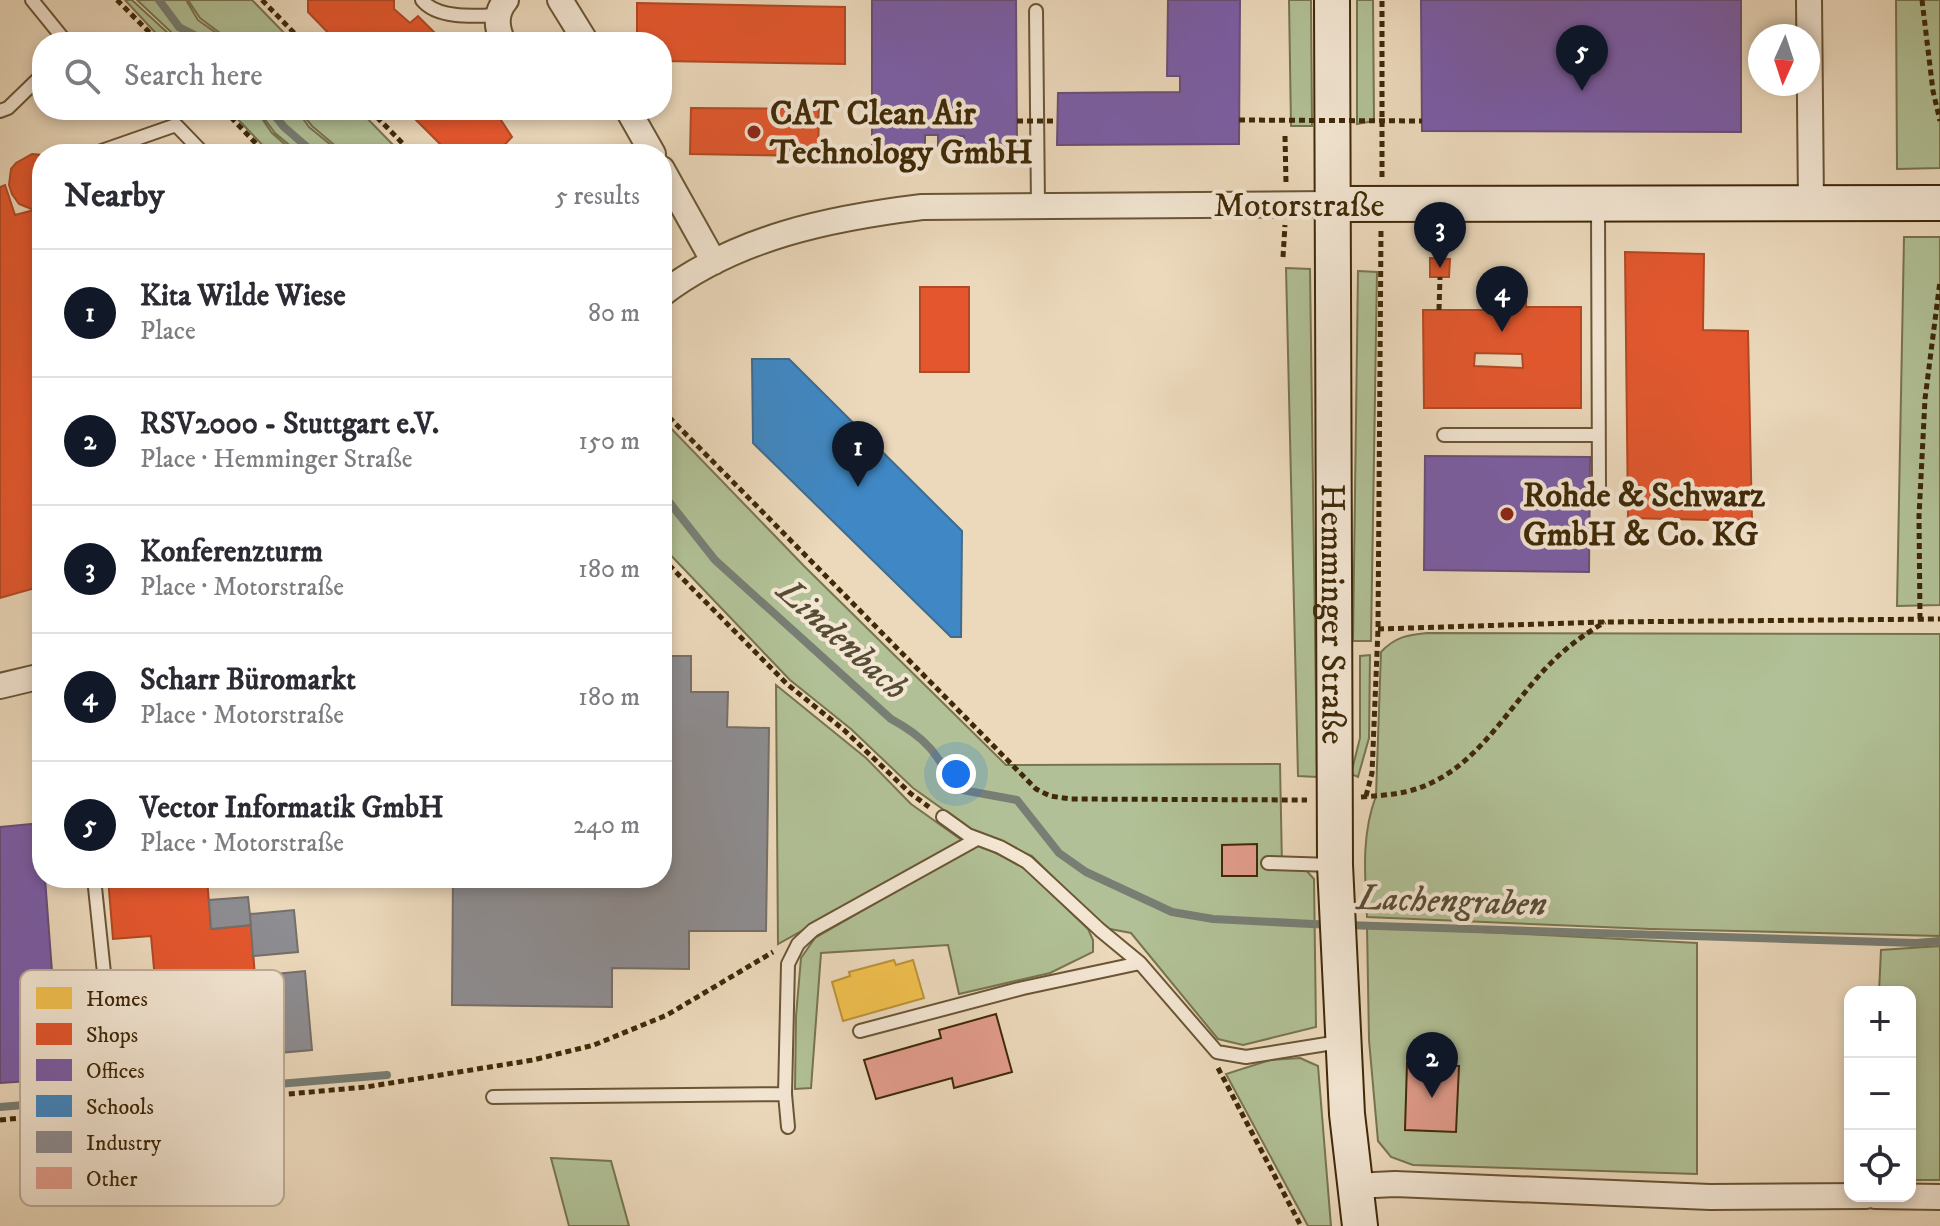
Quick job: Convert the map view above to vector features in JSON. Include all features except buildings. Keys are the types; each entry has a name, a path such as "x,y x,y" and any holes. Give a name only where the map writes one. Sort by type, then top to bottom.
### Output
{"main road":[{"name":"Hemminger Straße","path":"1332,0 1331,204 1350,798 1336,878 1343,1041 1360,1226"},
{"name":"Motorstraße","path":"1331,204 1940,203"}],"street":[{"path":"560,0 580,32"},
{"path":"1809,0 1811,204"},
{"path":"499,32 502,7"},
{"path":"634,120 647,144"},
{"path":"672,187 714,262"},
{"name":"Motorstraße","path":"672,287 687,276 753,244 869,213 922,207 1331,204"},
{"path":"0,686 32,678"},
{"path":"1354,1186 1395,1184 1710,1197 1844,1196"},
{"path":"1916,1197 1940,1197"}],"lane":[{"path":"32,0 58,32"},
{"path":"422,0 428,7 451,14 502,7"},
{"path":"1036,11 1038,206"},
{"path":"0,111 8,108 32,85"},
{"path":"122,144 176,125 194,144"},
{"path":"1598,204 1599,488"},
{"path":"1444,435 1598,435"},
{"path":"943,817 977,839 1027,862 1140,963 1217,1052 1246,1057 1343,1041"},
{"path":"788,1127 785,1094 788,964 798,944 813,930 977,839"},
{"path":"1268,863 1336,878"},
{"path":"95,888 104,970"},
{"path":"860,1031 1023,988 1140,963"},
{"path":"493,1097 785,1094"}],"path":[{"path":"117,0 149,32"},
{"path":"262,0 293,32"},
{"path":"1350,798 1372,773 1378,629 1382,0"},
{"path":"1922,0 1933,91 1940,121"},
{"path":"234,120 256,144"},
{"path":"380,120 403,144"},
{"path":"1239,120 1422,121"},
{"path":"1017,121 1057,121"},
{"path":"1439,310 1440,277"},
{"path":"1920,620 1919,516 1925,399 1940,281"},
{"path":"672,420 1036,789 1050,796 1071,799 1350,798 1395,795 1417,789 1450,773 1480,745 1547,667 1570,645 1605,622"},
{"path":"672,568 787,684 844,730 910,793 943,817"},
{"path":"1378,629 1605,622 1940,619"},
{"path":"284,1095 352,1089 533,1060 594,1045 667,1015 813,930"},
{"path":"1217,1052 1219,1073 1301,1226"},
{"path":"0,1120 20,1118"}],"green space":[{"path":"125,0 132,0 167,32 155,32"},
{"path":"137,0 186,0 198,20 215,32 171,32"},
{"path":"188,0 252,0 283,32 219,32 200,18"},
{"path":"1289,0 1311,0 1312,126 1291,126"},
{"path":"1357,0 1373,0 1374,121 1357,124"},
{"path":"1896,0 1940,0 1940,168 1897,169"},
{"path":"239,120 263,120 285,144 261,144"},
{"path":"265,120 304,120 330,144 288,144"},
{"path":"307,120 369,120 392,144 333,144"},
{"path":"1904,237 1940,237 1940,605 1897,606"},
{"path":"1286,268 1310,269 1317,777 1298,776"},
{"path":"1358,271 1377,272 1371,641 1353,641"},
{"path":"672,429 804,566 1006,765 1280,764 1282,866 1304,868 1314,879 1316,1027 1243,1045 1218,1039 1131,933 1105,928 1032,856 975,832 913,788 851,729 790,680 672,556"},
{"path":"1427,633 1940,634 1940,936 1651,929 1367,917 1365,856 1368,826 1376,796 1381,652 1402,638"},
{"path":"1370,655 1369,738 1358,777 1351,774 1360,738 1360,656"},
{"path":"776,685 866,758 911,804 963,841 778,944"},
{"path":"978,844 1023,867 1088,929 1093,940 1093,952 1050,973 959,994 948,945 821,953 811,1088 795,1089 801,958 815,938"},
{"path":"1367,926 1697,943 1697,1174 1413,1165 1391,1157 1378,1141 1369,1040"},
{"path":"1940,946 1940,1180 1916,1180 1916,986 1879,986 1881,950"},
{"path":"1300,1058 1318,1066 1331,1226 1308,1226 1226,1074 1270,1060"},
{"path":"551,1158 611,1161 629,1226 569,1226"}],"waterway":[{"name":"Lindenbach","path":"159,0 179,27 189,32"},
{"name":"Lindenbach","path":"278,120 304,144"},
{"name":"Lindenbach","path":"672,506 715,560 891,719 923,740 957,789 1017,800 1059,853 1086,872 1172,912 1213,919 1332,925"},
{"name":"Lachengraben","path":"1345,925 1916,943 1940,941"},
{"name":"Lachengraben","path":"284,1084 387,1075"},
{"name":"Lachengraben","path":"0,1107 20,1105"}],"place":[{"name":"Vector Informatik GmbH","path":"1582,91"},
{"name":"CAT Clean Air Technology GmbH","path":"754,132"},
{"name":"Konferenzturm","path":"1440,268"},
{"name":"Scharr Büromarkt","path":"1502,332"},
{"name":"Kita Wilde Wiese","path":"858,487"},
{"name":"Rohde & Schwarz GmbH & Co. KG","path":"1507,514"},
{"name":"RSV2000 - Stuttgart e.V.","path":"1432,1098"}]}
